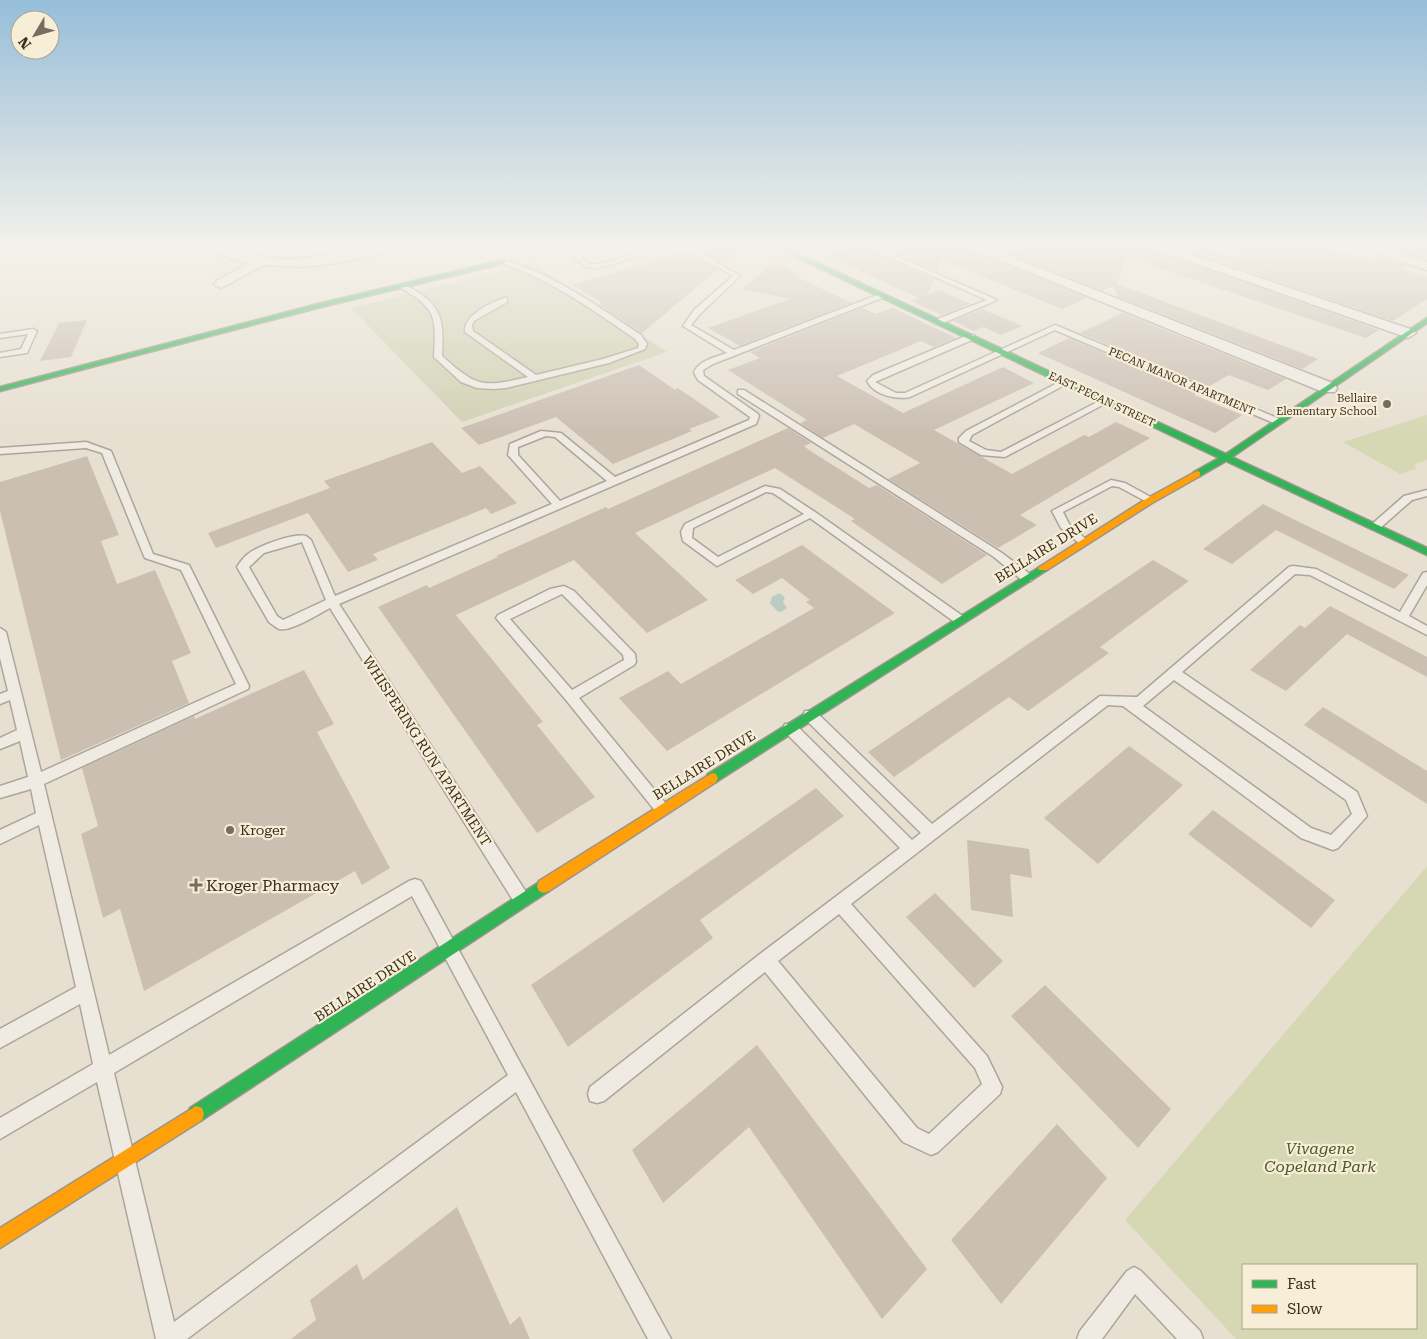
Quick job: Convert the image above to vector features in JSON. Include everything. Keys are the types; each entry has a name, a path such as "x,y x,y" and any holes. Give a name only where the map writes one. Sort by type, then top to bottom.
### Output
{"street":[{"path":"0,389 307,308"},
{"name":"EAST PECAN STREET","path":"909,308 1427,552"},
{"path":"1129,308 1329,388"},
{"path":"1336,308 1408,333"},
{"name":"BELLAIRE DRIVE","path":"0,1239 125,1160 662,809 1151,500 1226,457 1426,321"}],"lane":[{"path":"434,308 440,324 438,357 464,380 477,385 494,386 629,354 640,349 643,344 631,333 593,308"},
{"path":"490,308 471,320 468,325 469,332 534,378"},
{"path":"701,308 687,326 733,353 850,308"},
{"path":"938,322 972,308"},
{"name":"PECAN MANOR APARTMENT","path":"1002,352 1055,328 1280,422"},
{"path":"0,336 33,331 24,351 0,355"},
{"path":"971,338 876,378 872,381 873,386 894,396 907,395 1002,352"},
{"name":"WHISPERING RUN APARTMENT","path":"523,901 332,602 306,540 302,538 254,554 246,559 243,567 273,619 281,625 291,623 332,602 753,422 755,416 701,378 698,373 699,369 710,362 733,353"},
{"path":"1066,382 969,433 964,438 964,442 984,453 1002,455 1106,401"},
{"path":"741,392 998,555 1027,578"},
{"path":"559,506 513,455 513,446 543,433 550,432 558,435 613,481"},
{"path":"0,451 86,445 106,451 149,556 185,568 243,686 36,781 0,792"},
{"path":"1084,542 1064,526 1057,511 1111,483 1122,485 1151,500"},
{"path":"811,514 717,562 687,538 686,532 689,526 709,514 765,489 776,490 811,514 960,620"},
{"path":"1375,527 1408,498 1427,493"},
{"path":"597,1094 766,960 1105,700 1140,702 1293,570 1312,572 1427,631"},
{"path":"1402,618 1427,576"},
{"path":"571,697 630,662 629,654 564,590 554,592 502,618 571,697 662,809"},
{"path":"0,632 4,662 14,693 36,781 102,1070 168,1339 518,1079"},
{"path":"1126,701 1306,833 1333,843 1360,816 1352,796 1174,673"},
{"path":"0,699 14,693"},
{"path":"810,715 931,833"},
{"path":"790,728 911,849"},
{"path":"0,744 24,733"},
{"path":"0,837 44,816"},
{"path":"0,1129 415,886 660,1339"},
{"path":"766,960 910,1134 931,1145 994,1087 981,1062 840,903"},
{"path":"0,1039 84,992"},
{"path":"1088,1339 1134,1278 1192,1339"}],"green space":[{"path":"351,308 601,308 667,352 462,422"},
{"path":"1427,415 1427,460 1415,464 1416,469 1400,474 1343,442"},
{"name":"Vivagene Copeland Park","path":"1427,866 1427,1339 1236,1339 1125,1220"}],"shaded area":[{"path":"779,593 785,597 783,602 787,608 781,612 777,611 770,603 772,597"}],"building":[{"path":"605,308 671,308 642,333"},
{"path":"763,308 838,308 740,346 708,328"},
{"path":"861,308 876,314 894,308 956,338 934,347 921,341 837,376 903,413 1003,367 1034,383 934,430 1012,474 1084,435 1089,437 1116,422 1150,438 1020,515 1037,525 998,548 888,479 920,463 854,424 823,438 800,423 807,420 728,370 760,358 750,352"},
{"path":"928,308 959,308 942,315"},
{"path":"1147,308 1183,308 1318,359 1302,369"},
{"path":"1279,308 1319,308 1379,330 1366,338"},
{"path":"1356,308 1412,308 1393,321"},
{"path":"982,309 1022,326 1001,335 983,327 974,331 953,321"},
{"path":"1123,313 1286,379 1268,390 1229,375 1208,387 1080,333"},
{"path":"87,320 71,357 40,361 59,323"},
{"path":"1069,338 1198,393 1194,395 1242,415 1215,433 1038,353"},
{"path":"639,365 675,390 678,388 720,417 689,429 692,431 613,464 556,417 479,445 461,428"},
{"path":"788,428 811,443 804,446 809,450 869,488 877,485 987,555 942,584 851,521 855,519 775,468 635,533 708,600 647,633 574,560 456,615 543,722 537,725 595,797 537,833 378,607 427,585 429,588 498,557 496,556 606,507 608,509"},
{"path":"432,442 462,473 480,466 517,503 491,514 486,508 373,554 378,560 348,572 308,513 216,548 208,533 330,488 324,481"},
{"path":"87,456 119,535 101,541 117,584 155,570 191,653 172,661 189,703 61,760 0,511 0,482"},
{"path":"1263,504 1409,575 1394,589 1276,530 1232,564 1203,549"},
{"path":"802,545 895,613 667,751 619,698 668,671 681,684 814,608 806,602 810,600 782,578 753,594 735,580"},
{"path":"1153,560 1189,581 1100,647 1109,653 1028,711 1009,697 894,777 868,752"},
{"path":"1330,606 1427,657 1427,677 1347,634 1286,691 1250,670 1300,625 1305,628"},
{"name":"Kroger","path":"304,670 334,724 317,732 390,868 362,885 355,871 144,991 120,909 103,918 81,834 98,826 82,768 194,716 195,719"},
{"path":"1323,707 1427,771 1427,804 1304,725"},
{"path":"1129,746 1183,785 1098,864 1044,818"},
{"path":"816,788 844,816 700,920 713,938 568,1047 531,985"},
{"path":"1213,810 1335,900 1311,928 1188,834"},
{"path":"967,840 1029,849 1032,878 1010,874 1013,917 971,910"},
{"path":"935,893 1003,961 974,988 906,917"},
{"path":"1045,985 1171,1109 1138,1148 1011,1016"},
{"path":"757,1045 927,1269 882,1319 749,1127 663,1203 632,1150"},
{"path":"1057,1124 1107,1178 1001,1304 951,1240"},
{"path":"457,1207 510,1325 520,1316 530,1339 291,1339 316,1320 310,1300 357,1264 363,1280"}],"traffic: fast":[{"path":"0,389 307,308"},
{"path":"909,308 1427,552"},
{"path":"1197,474 1227,457 1427,320"},
{"path":"712,778 1043,568"},
{"path":"196,1114 544,886"}],"traffic: slow":[{"path":"1043,568 1149,501 1197,474"},
{"path":"544,886 712,778"},
{"path":"0,1239 196,1114"}],"place":[{"name":"Bellaire Elementary School","path":"1387,404"},
{"name":"Kroger","path":"230,830"},
{"name":"Kroger Pharmacy","path":"196,885"}]}
